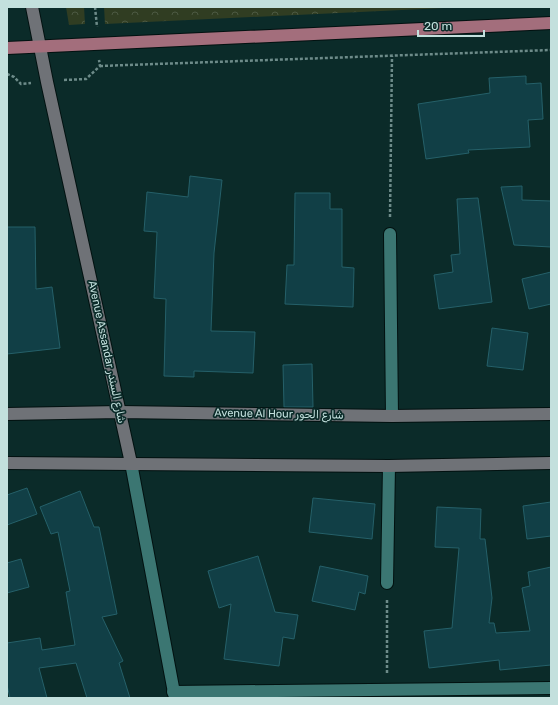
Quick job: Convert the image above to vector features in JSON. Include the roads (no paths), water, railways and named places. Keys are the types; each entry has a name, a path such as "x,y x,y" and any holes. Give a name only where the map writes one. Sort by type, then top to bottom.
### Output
{"main road":[{"path":"7,48 551,23"}],"street":[{"name":"Avenue Assandar شارع السندر","path":"32,7 39,46 131,463 174,695"},
{"path":"390,234 392,416"},
{"name":"Avenue Al Hour شارع الحور","path":"7,414 120,412 392,416 551,414"},
{"path":"7,463 389,466 551,463"},
{"path":"387,583 389,466"},
{"path":"174,695 551,688"}]}
